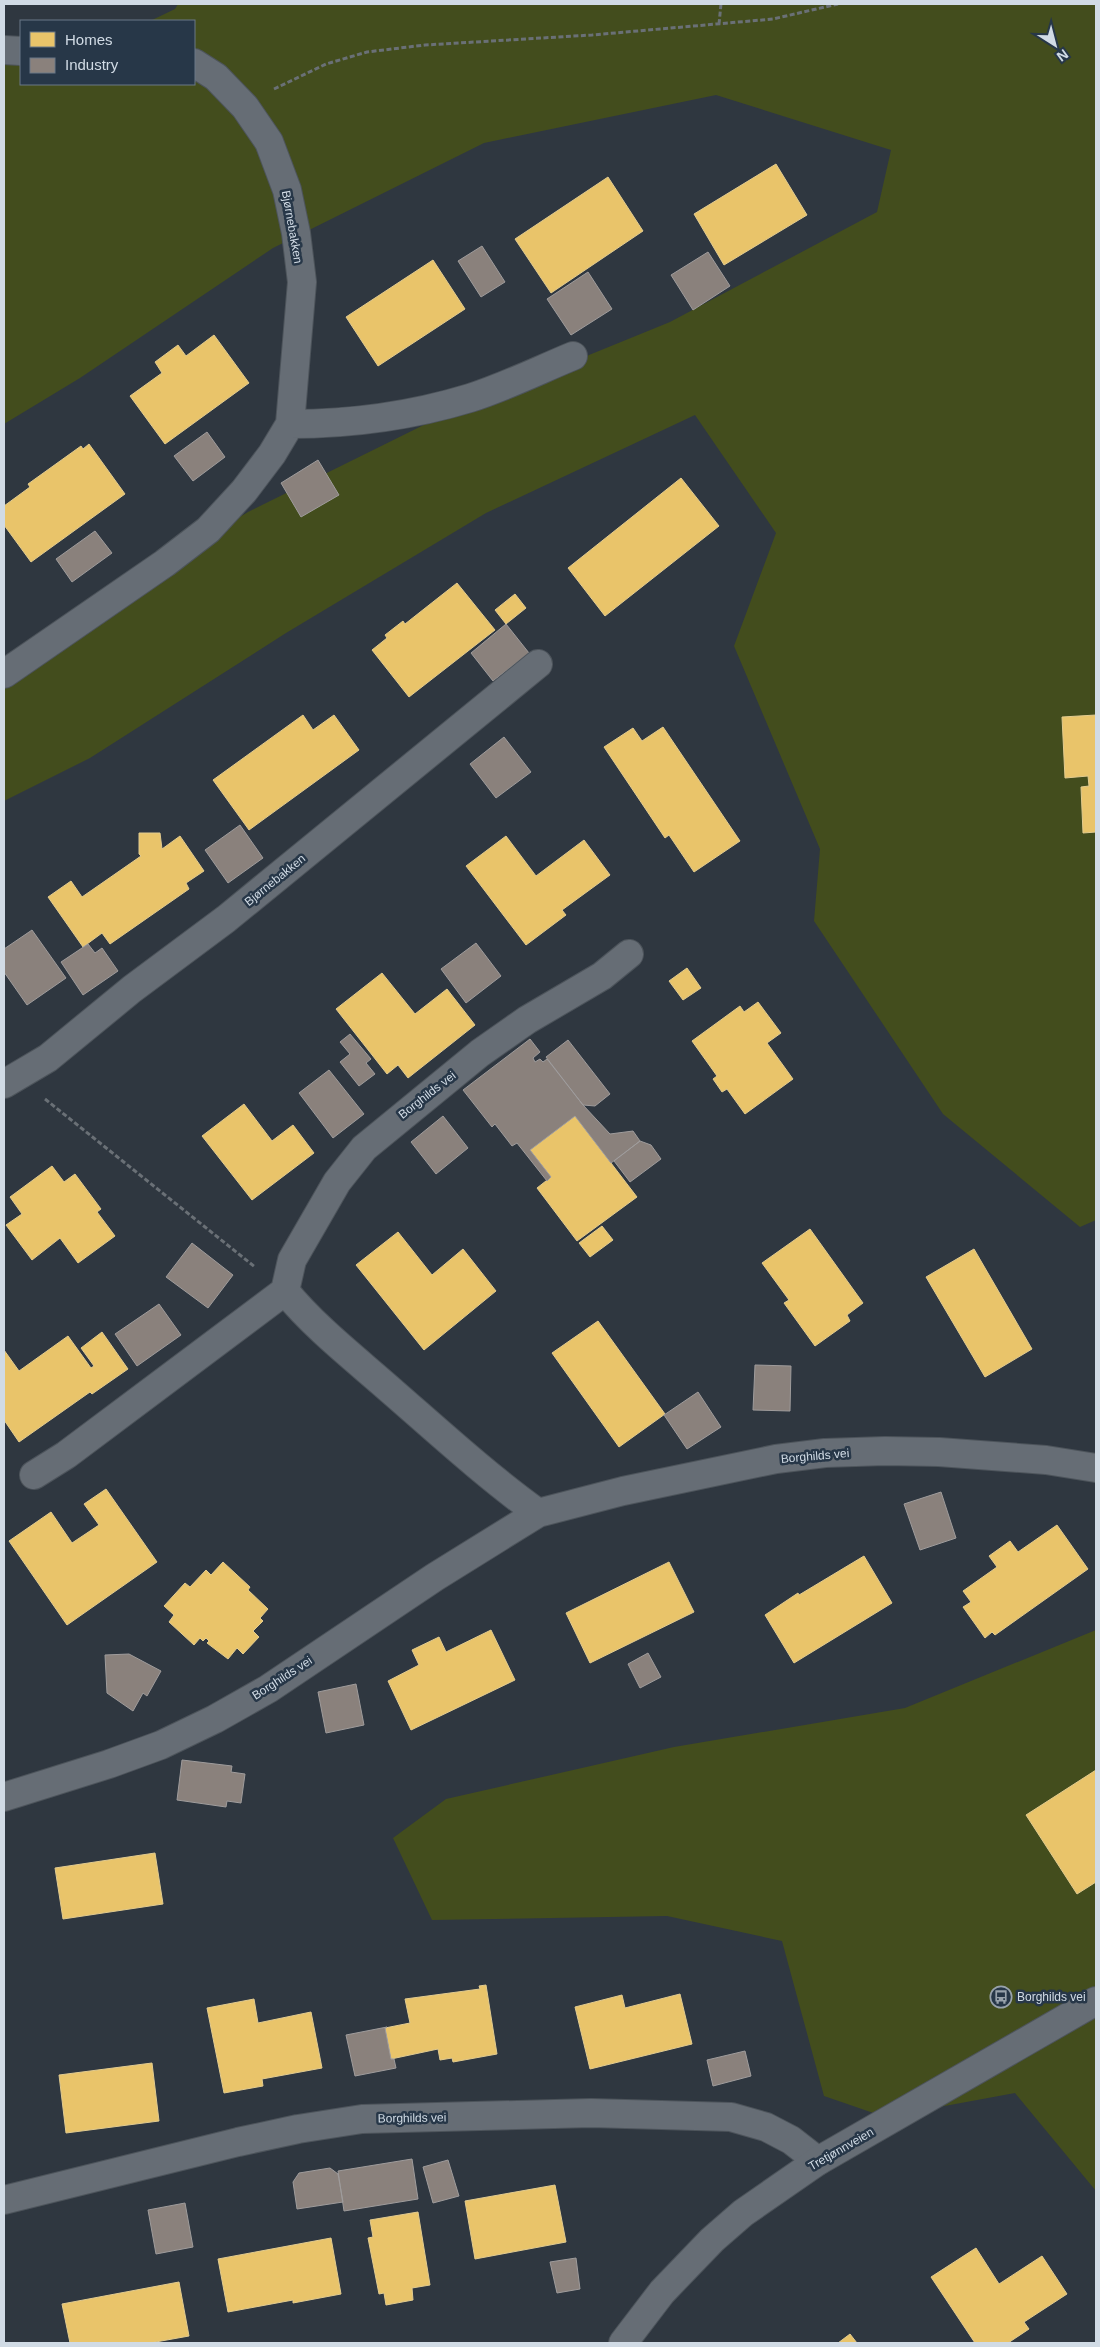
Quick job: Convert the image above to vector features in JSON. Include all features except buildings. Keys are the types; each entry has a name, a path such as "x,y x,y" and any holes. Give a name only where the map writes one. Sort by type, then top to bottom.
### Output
{"street":[{"path":"4,50 20,51"},
{"name":"Bjørnebakken","path":"4,674 165,563 208,530 244,491 272,454 290,424 302,282 296,234 287,190 269,142 245,108 216,77 195,65"},
{"path":"290,424 355,422 428,410 472,397 573,356"},
{"name":"Bjørnebakken","path":"8,1082 48,1058 132,989 226,919 538,664"},
{"name":"Borghilds vei","path":"285,1290 292,1260 337,1182 364,1148 480,1054 527,1020 602,976 630,954"},
{"path":"34,1475 66,1455 285,1290 296,1305 348,1353 474,1463 538,1513"},
{"name":"Borghilds vei","path":"4,1798 109,1764 160,1745 215,1719 268,1689 411,1593 538,1513 623,1491 776,1459 825,1453 939,1452 1046,1460 1096,1468"},
{"name":"Tretjønnveien","path":"623,2343 662,2292 712,2240 743,2214 818,2161 1096,2001"},
{"name":"Borghilds vei","path":"4,2200 290,2131 371,2119 491,2118 591,2113 731,2116 766,2127 783,2136 818,2161"}],"path":[{"path":"719,24 721,4"},
{"path":"245,108 270,91 326,64 368,52 425,45 592,35 773,19 838,4"},
{"path":"8,1082 32,1089 147,1183 285,1290"}],"green space":[{"path":"178,4 1096,4 1096,1220 1080,1227 943,1114 814,921 820,849 734,646 776,533 695,415 486,513 286,633 90,758 4,801 4,674 43,636 248,512 454,410 670,322 877,212 891,150 716,95 484,143 273,248 80,378 4,424 4,50 20,50 20,85 195,85 195,20 152,20 175,9"},
{"path":"1096,1630 1096,2191 1015,2093 885,2117 824,2096 782,1941 667,1916 432,1920 393,1838 446,1799 674,1747 905,1708"}],"place":[{"name":"Borghilds vei","path":"1001,1997"}]}
